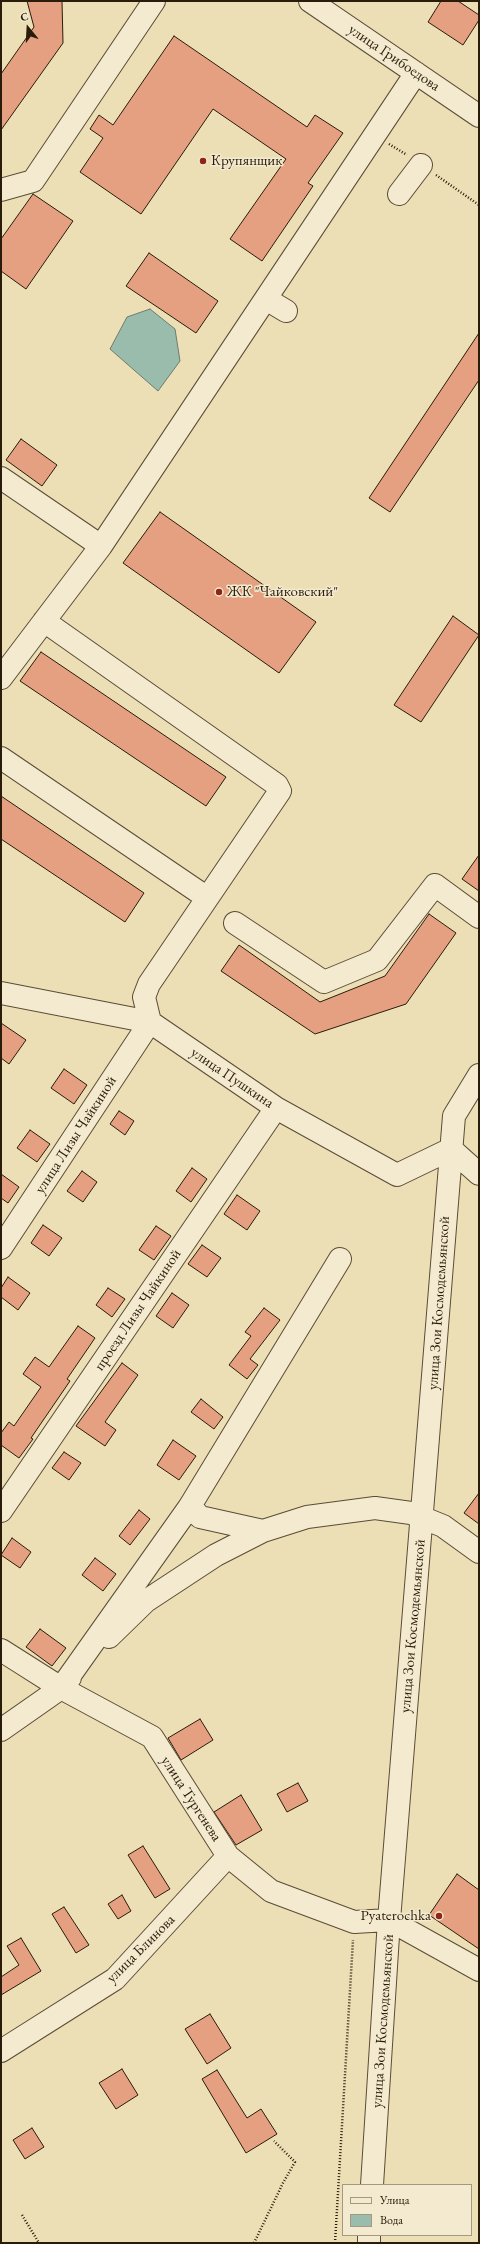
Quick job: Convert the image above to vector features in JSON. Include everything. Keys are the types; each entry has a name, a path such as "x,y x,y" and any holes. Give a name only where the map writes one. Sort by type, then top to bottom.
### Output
{"street":[{"path":"1,190 33,182 154,1"},
{"name":"улица Грибоедова","path":"310,1 479,116"},
{"path":"1,678 101,546 416,74"},
{"path":"399,194 421,165"},
{"path":"266,299 286,311"},
{"path":"1,478 101,546"},
{"path":"44,621 277,785 280,791 206,897 149,984 144,997 150,1022"},
{"path":"1,758 206,897"},
{"path":"235,923 324,982 378,960 435,885 479,917"},
{"name":"улица Пушкина","path":"1,993 150,1022 276,1108 396,1175 451,1149"},
{"name":"улица Лизы Чайкиной","path":"1,1248 150,1022"},
{"name":"улица Зои Космодемьянской","path":"372,2184 389,1920 454,1116 479,1075"},
{"name":"проезд Лизы Чайкиной","path":"1,1511 276,1108"},
{"path":"451,1149 479,1174"},
{"path":"60,1688 190,1506 340,1259"},
{"path":"190,1506 200,1517 263,1531"},
{"path":"1,1730 60,1688 146,1601 216,1555 263,1531 307,1517 375,1508 411,1513 422,1519 442,1526 479,1552"},
{"name":"улица Тургенева","path":"1,1650 60,1688 152,1738 228,1856 272,1891 354,1922 389,1920"},
{"name":"улица Блинова","path":"1,2051 115,1979 228,1856"},
{"path":"389,1920 479,1970"}],"path":[{"path":"335,2243 354,1922"},
{"path":"254,2243 283,2183 295,2162 274,2141"},
{"path":"22,2215 38,2243"}],"water":[{"path":"150,309 175,329 180,361 158,391 110,349 127,317"}],"building":[{"path":"27,1 62,1 63,43 1,130 1,74 34,27"},
{"path":"441,1 458,1 479,15 479,20 463,45 428,22"},
{"path":"174,36 307,127 315,115 343,133 308,183 313,186 262,261 230,239 286,159 213,109 141,214 80,172 103,138 90,129 99,115 113,125"},
{"path":"33,194 73,221 26,289 1,271 1,239"},
{"path":"149,253 218,301 196,333 126,286"},
{"path":"479,333 479,380 390,512 369,498"},
{"path":"21,439 57,465 42,486 6,460"},
{"name":"ЖК \"Чайковский\"","path":"160,512 316,622 279,673 123,563"},
{"path":"453,616 479,635 421,722 394,705"},
{"path":"41,652 226,777 206,806 20,681"},
{"path":"1,796 144,893 125,922 1,839"},
{"path":"479,855 479,891 462,879"},
{"path":"429,914 456,933 406,1004 315,1034 221,971 239,945 320,1002 385,976"},
{"path":"1,1023 26,1040 9,1064 1,1058"},
{"path":"64,1069 87,1085 74,1104 51,1088"},
{"path":"119,1111 134,1121 125,1135 110,1124"},
{"path":"30,1130 50,1144 37,1162 17,1148"},
{"path":"192,1168 207,1179 191,1202 176,1191"},
{"path":"82,1171 97,1182 83,1202 67,1191"},
{"path":"1,1174 19,1187 8,1203 1,1198"},
{"path":"237,1195 260,1211 247,1230 224,1214"},
{"path":"43,1225 62,1238 49,1256 31,1243"},
{"path":"156,1226 171,1236 154,1260 139,1250"},
{"path":"202,1245 221,1258 207,1277 188,1264"},
{"path":"8,1277 30,1293 18,1310 1,1297 1,1288"},
{"path":"108,1288 125,1299 112,1317 96,1305"},
{"path":"172,1293 189,1305 173,1328 156,1316"},
{"path":"264,1308 280,1320 250,1359 258,1365 247,1379 229,1365 251,1336 245,1332"},
{"path":"78,1326 95,1338 67,1379 70,1381 19,1458 1,1445 1,1433 9,1422 14,1426 41,1387 23,1374 35,1357 49,1367"},
{"path":"122,1363 138,1375 105,1422 116,1430 105,1446 76,1426"},
{"path":"201,1399 223,1417 214,1429 191,1412"},
{"path":"173,1440 196,1456 179,1480 157,1465"},
{"path":"64,1452 81,1463 69,1480 52,1468"},
{"path":"479,1493 479,1524 464,1513"},
{"path":"139,1510 150,1519 130,1545 119,1536"},
{"path":"12,1538 31,1552 20,1568 1,1555"},
{"path":"95,1558 116,1574 103,1591 82,1575"},
{"path":"40,1629 66,1648 52,1666 26,1647"},
{"path":"200,1719 213,1740 181,1760 168,1738"},
{"path":"298,1783 308,1801 287,1812 277,1794"},
{"path":"241,1795 262,1830 236,1845 214,1812"},
{"path":"143,1846 170,1889 155,1898 128,1855"},
{"path":"457,1874 479,1890 479,1949 429,1915"},
{"path":"122,1895 131,1911 118,1919 108,1904"},
{"path":"64,1907 89,1945 76,1953 52,1914"},
{"path":"21,1938 41,1971 1,1995 1,1977 19,1965 7,1946"},
{"path":"210,2014 231,2048 207,2064 185,2029"},
{"path":"122,2069 138,2095 116,2109 99,2083"},
{"path":"217,2070 247,2118 261,2109 277,2134 246,2153 202,2079"},
{"path":"32,2128 44,2147 25,2159 13,2140"}],"place":[{"name":"Крупянщик","path":"203,161"},
{"name":"ЖК \"Чайковский\"","path":"219,592"},
{"name":"Pyaterochka","path":"439,1916"}]}
